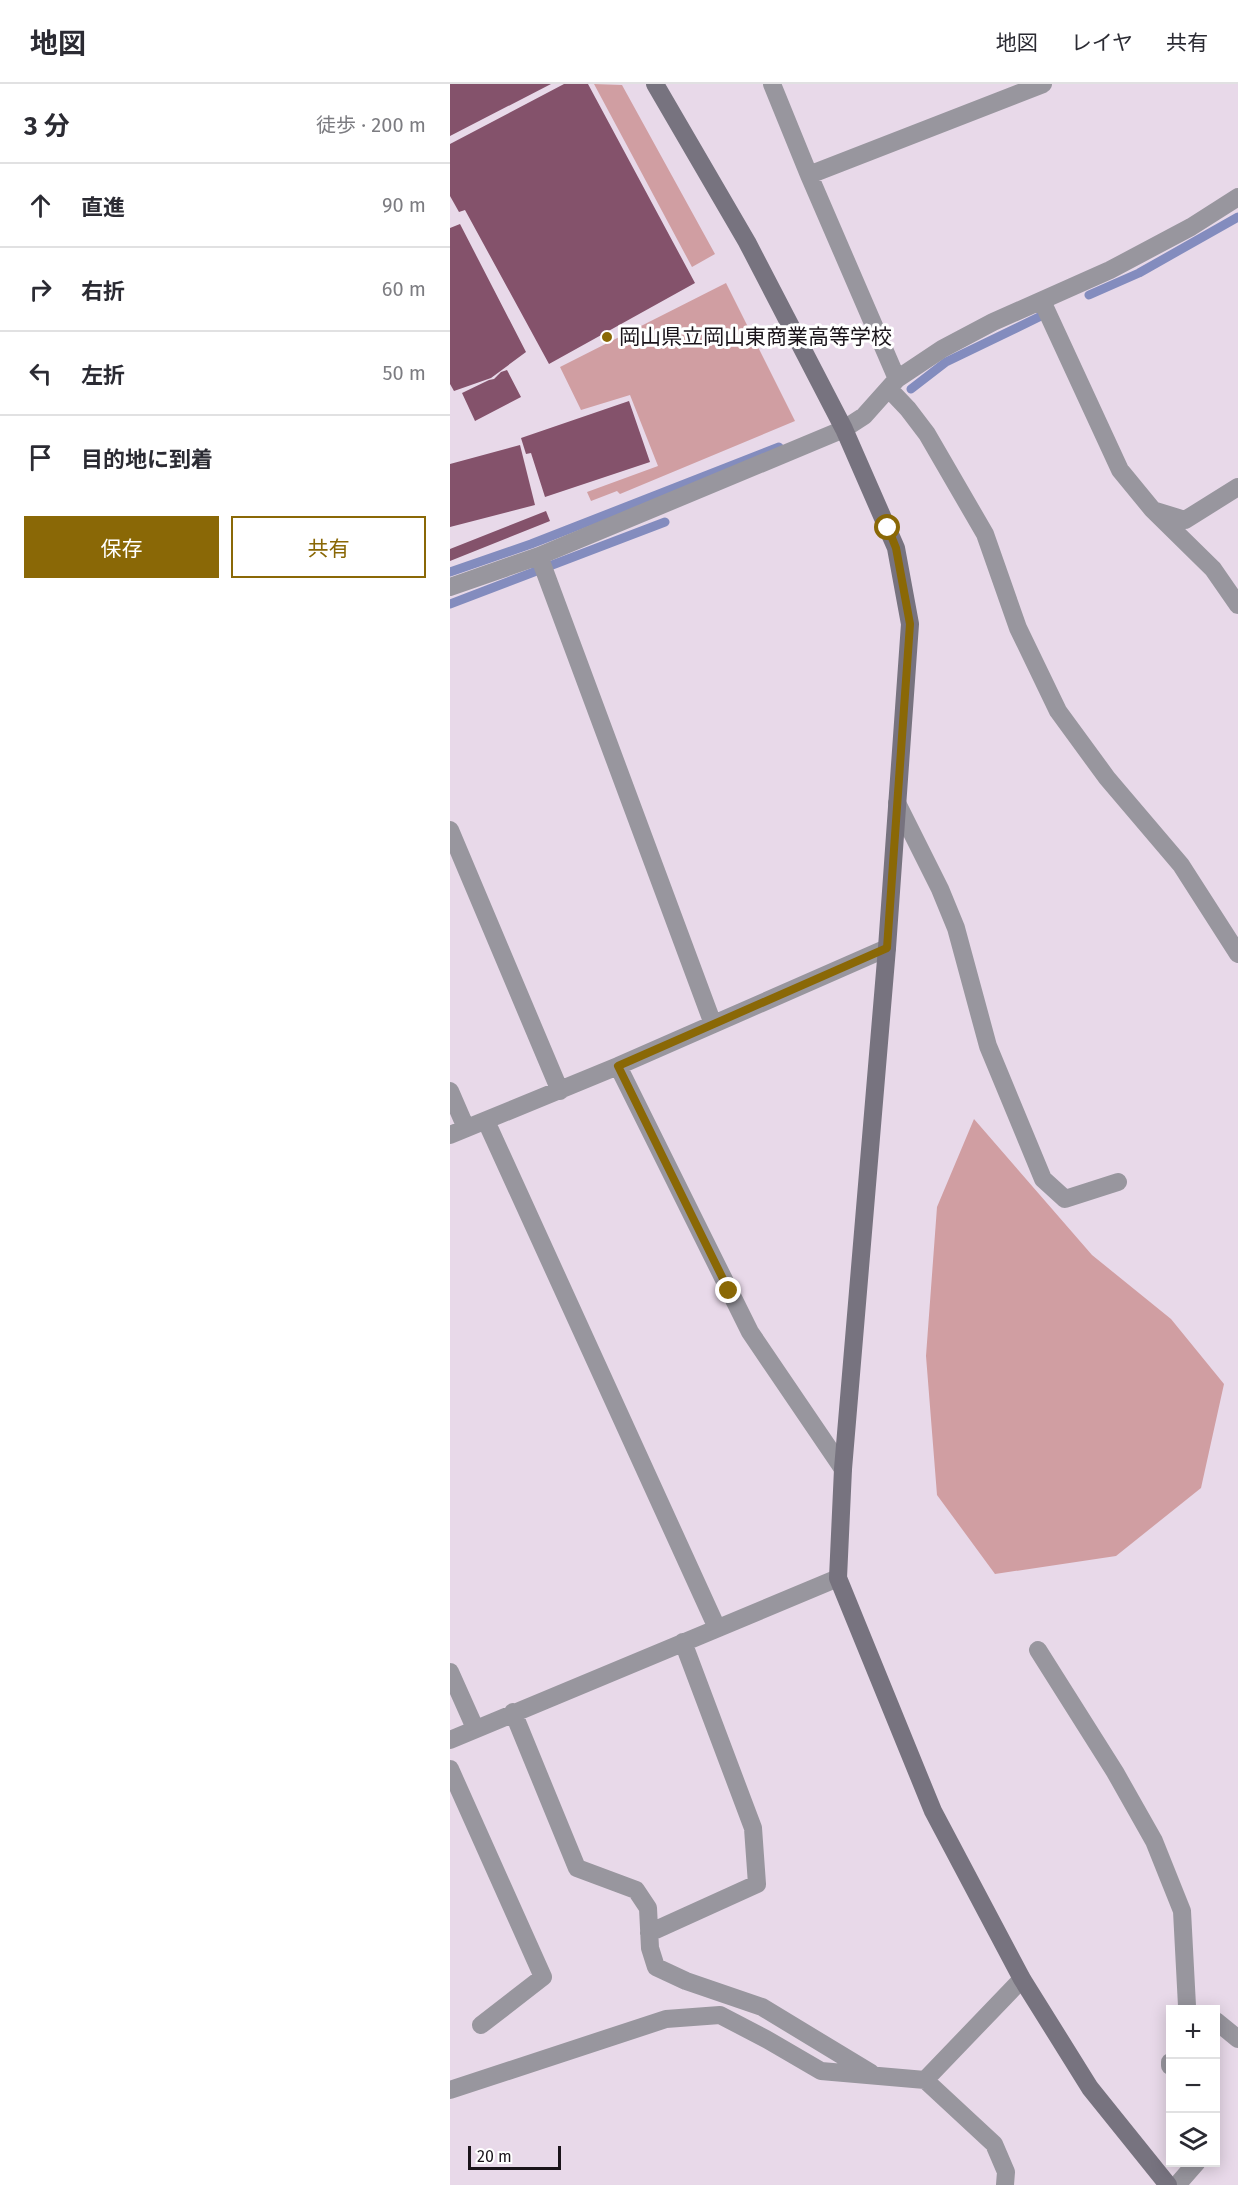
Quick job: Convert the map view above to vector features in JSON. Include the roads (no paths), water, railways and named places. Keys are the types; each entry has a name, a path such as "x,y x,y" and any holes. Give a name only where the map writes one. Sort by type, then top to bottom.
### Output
{"street":[{"path":"656,84 747,242 844,429 896,548 910,624 887,948 843,1469 838,1578 933,1811 1022,1979 1090,2088 1168,2185"},
{"path":"772,84 893,384 927,434 985,534 1018,628 1058,711 1107,778 1181,865 1221,924 1238,954"},
{"path":"809,174 1043,84"},
{"path":"450,587 539,556 844,429 864,416 893,384 942,349 993,322 1110,270 1191,227 1238,197"},
{"path":"1041,301 1120,470 1152,509 1213,569 1238,604"},
{"path":"1152,509 1185,520 1238,487"},
{"path":"539,556 713,1024"},
{"path":"897,803 940,889 956,928 988,1046 1043,1179 1065,1199 1118,1182"},
{"path":"450,830 560,1090"},
{"path":"450,1091 458,1132 618,1066 887,948"},
{"path":"618,1066 750,1332 843,1469"},
{"path":"486,1121 717,1628"},
{"path":"450,1740 838,1578"},
{"path":"649,1933 757,1884 753,1828 683,1642"},
{"path":"1038,1650 1115,1772 1154,1841 1182,1911 1189,2005"},
{"path":"450,1672 475,1728"},
{"path":"513,1712 577,1868 636,1890 648,1908 650,1948 656,1968 686,1981 762,2007 875,2075"},
{"path":"450,1769 543,1977 481,2025"},
{"path":"925,2080 1022,1979"},
{"path":"450,2090 666,2019 720,2015 821,2071 925,2080 994,2144 1006,2172 1005,2185"},
{"path":"1220,2025 1238,2039"},
{"path":"1177,2185 1193,2167"}],"waterway":[{"path":"1089,295 1139,273 1238,217"},
{"path":"911,389 946,362 1039,317"},
{"path":"450,572 531,544 779,447"},
{"path":"450,604 665,522"}],"place":[{"name":"岡山県立岡山東商業高等学校","path":"607,337"}]}
